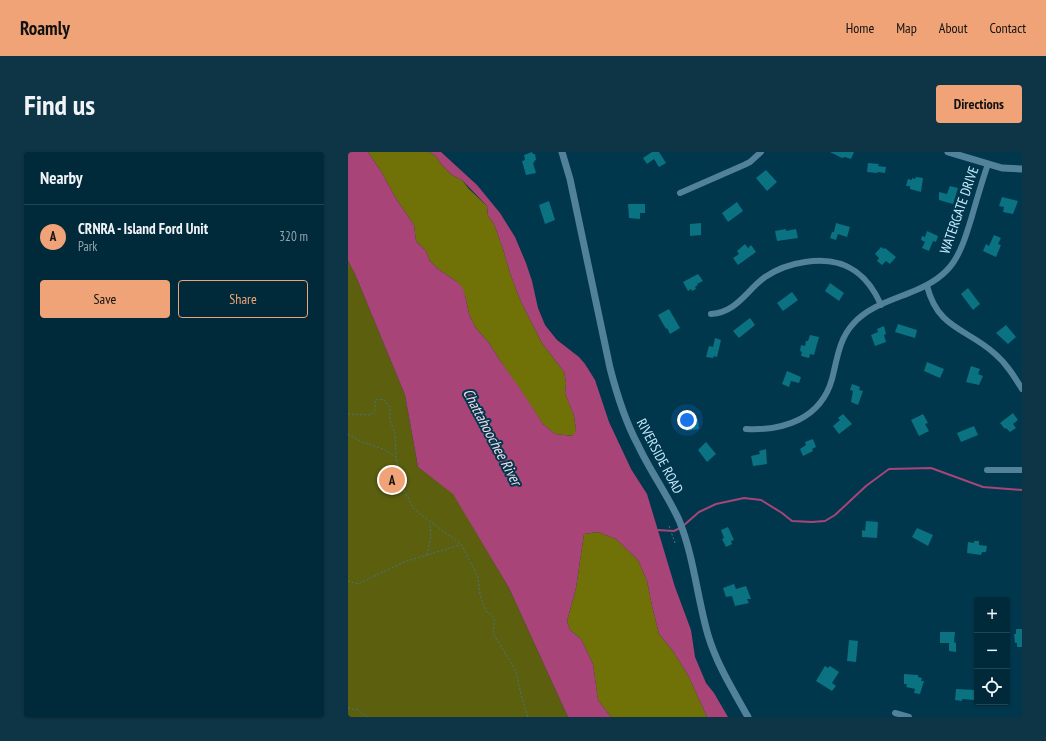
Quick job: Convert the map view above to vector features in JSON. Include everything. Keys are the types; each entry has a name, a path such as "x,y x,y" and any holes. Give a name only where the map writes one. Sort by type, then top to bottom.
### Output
{"street":[{"name":"RIVERSIDE ROAD","path":"562,152 570,179 610,368 617,394 637,444 668,498 679,521 689,550 708,635 716,659 748,717"},
{"path":"680,193 750,162 761,152"},
{"path":"948,152 1002,168 1022,170"},
{"name":"WATERGATE DRIVE","path":"746,429 762,430 782,426 803,418 814,410 822,402 828,390 840,347 846,333 861,316 881,305 927,286 946,272 959,254 988,164"},
{"path":"711,314 721,313 730,309 765,278 777,270 794,264 814,260 836,262 855,271 870,286 881,305"},
{"path":"927,286 934,305 944,319 955,328 987,347 995,354 1011,372 1022,389"},
{"path":"988,470 1022,470"},
{"path":"895,713 909,717"}],"path":[{"path":"348,414 370,415 375,410 375,400 383,399 390,407 390,420 395,434 396,457 402,486 413,508 460,544 478,577 480,595 486,611 492,615 495,622 493,630 494,635 516,671 521,695 528,717"},
{"path":"348,434 362,442 383,449 396,457"},
{"path":"427,556 431,537 430,522"},
{"path":"669,526 675,543"},
{"path":"348,581 358,584 404,562 427,556 460,544"},
{"path":"348,708 358,710 367,717"}],"shaded area":[{"path":"368,152 429,152 436,156 441,164 452,175 462,180 487,206 488,216 494,224 521,302 542,343 564,372 566,383 565,393 574,416 576,430 574,436 555,434 543,424 489,343 475,327 469,314 465,295 456,281 438,269 430,261 426,251 416,241 414,225"},
{"path":"348,261 355,274 405,395 418,467 453,493 509,588 568,717 348,717"},
{"path":"598,532 616,539 638,560 647,581 659,634 673,651 689,677 707,717 611,717 598,700 593,664 581,639 570,630 567,621 576,588 584,534"}],"water":[{"name":"Chattahoochee River","path":"348,152 368,152 414,225 416,241 426,251 430,261 438,269 462,287 469,314 475,327 489,343 543,424 555,434 573,436 576,430 574,416 565,393 566,383 564,372 542,343 521,302 494,224 488,216 487,206 462,180 452,175 441,164 436,156 429,152 441,152 477,185 500,213 515,237 526,263 538,308 545,325 557,340 579,357 595,380 609,422 631,469 647,494 675,587 691,630 695,657 706,683 714,693 728,717 707,717 689,677 673,651 659,634 647,581 638,560 616,539 598,532 584,534 576,588 567,621 570,630 581,639 593,664 598,700 611,717 568,717 509,588 453,494 418,467 405,395 355,274 348,261"}],"building":[{"path":"532,152 535,154 536,160 533,163 536,173 526,175 522,161 525,160 524,155"},
{"path":"652,152 659,152 666,163 659,167 654,159 647,164 643,158"},
{"path":"830,152 854,152 851,159 845,157 842,158"},
{"path":"868,163 879,164 878,166 886,167 885,173 867,172"},
{"path":"766,170 777,182 767,191 756,178"},
{"path":"916,177 923,178 921,192 910,189 910,186 906,186 908,179 912,180 912,178 915,179"},
{"path":"950,186 958,188 953,204 939,200 939,192 947,194"},
{"path":"1002,197 1018,201 1013,214 1003,212 1004,207 999,206"},
{"path":"549,201 555,220 545,224 539,205"},
{"path":"737,202 743,211 728,222 722,213"},
{"path":"628,204 645,204 645,213 640,213 640,219 629,218"},
{"path":"701,223 701,235 690,236 690,224"},
{"path":"836,223 850,227 847,237 838,234 836,240 830,238 832,232 834,232"},
{"path":"786,229 786,231 796,229 798,238 777,241 775,231"},
{"path":"927,231 938,236 936,242 933,241 929,251 922,248 925,242 921,240 922,236 925,237"},
{"path":"994,235 1001,238 998,244 1001,245 996,257 983,251 986,244 989,246"},
{"path":"745,244 748,248 751,245 756,252 738,265 733,258 739,254 737,251"},
{"path":"881,247 884,249 885,248 896,257 890,264 886,261 882,265 877,261 879,258 875,254"},
{"path":"698,274 703,281 697,284 698,285 695,287 696,289 692,291 691,289 688,291 683,282"},
{"path":"830,283 844,293 839,301 825,291"},
{"path":"968,288 980,304 973,310 961,294"},
{"path":"792,292 798,300 783,311 777,303"},
{"path":"669,309 680,328 670,334 658,315"},
{"path":"750,318 755,325 739,338 733,331"},
{"path":"898,324 917,330 915,338 895,332"},
{"path":"1006,325 1016,337 1008,344 996,333"},
{"path":"884,326 886,342 875,346 871,335 878,332 877,329"},
{"path":"810,335 819,337 814,355 810,354 809,358 801,356 802,352 800,351 801,345 805,346"},
{"path":"715,338 721,340 717,357 706,357 709,346 713,347"},
{"path":"927,362 944,369 940,378 924,371"},
{"path":"971,366 980,369 978,374 983,376 979,385 966,382"},
{"path":"787,371 801,377 799,383 791,381 789,387 782,384"},
{"path":"852,384 860,387 859,390 863,391 858,405 851,402 853,391 850,390"},
{"path":"691,413 692,416 694,415 695,420 698,419 699,429 686,431 682,414"},
{"path":"1013,413 1018,420 1013,424 1016,428 1010,432 1000,423"},
{"path":"843,414 852,424 839,434 833,426 840,420 838,418"},
{"path":"923,414 928,423 925,424 929,431 919,436 911,420"},
{"path":"974,426 978,435 961,442 957,433"},
{"path":"813,439 816,447 812,449 813,451 803,456 800,449 806,445 805,442"},
{"path":"706,442 716,454 707,462 698,450"},
{"path":"766,449 767,464 753,466 751,456 760,454 759,451"},
{"path":"866,521 878,522 877,538 862,537 862,530 865,531"},
{"path":"728,527 734,540 731,541 732,544 726,547 722,539 724,538 721,530"},
{"path":"917,528 933,535 928,546 912,537"},
{"path":"974,541 979,541 979,545 987,546 986,552 982,552 981,555 967,553 968,542 974,543"},
{"path":"734,584 736,589 746,586 751,599 747,599 749,603 735,606 732,596 726,597 723,588"},
{"path":"1016,629 1022,629 1022,647 1017,647 1017,643 1015,643 1014,634 1016,634"},
{"path":"940,632 955,632 954,642 956,643 956,652 949,651 949,643 940,643"},
{"path":"849,640 858,641 856,662 847,661"},
{"path":"825,666 828,668 830,666 839,672 832,683 836,686 832,691 816,681"},
{"path":"904,674 918,675 918,677 922,678 921,681 924,681 920,694 914,693 915,689 906,687 907,684 904,684"},
{"path":"956,689 974,690 974,700 955,700"}],"waterway":[{"path":"683,526 699,512 716,504 744,498 761,500 792,521 825,521 835,515 866,486 889,469 931,468 983,487 1022,490"},
{"path":"657,530 674,531 680,528"}],"place":[{"name":"CRNRA - Island Ford Unit","path":"392,480"}]}
